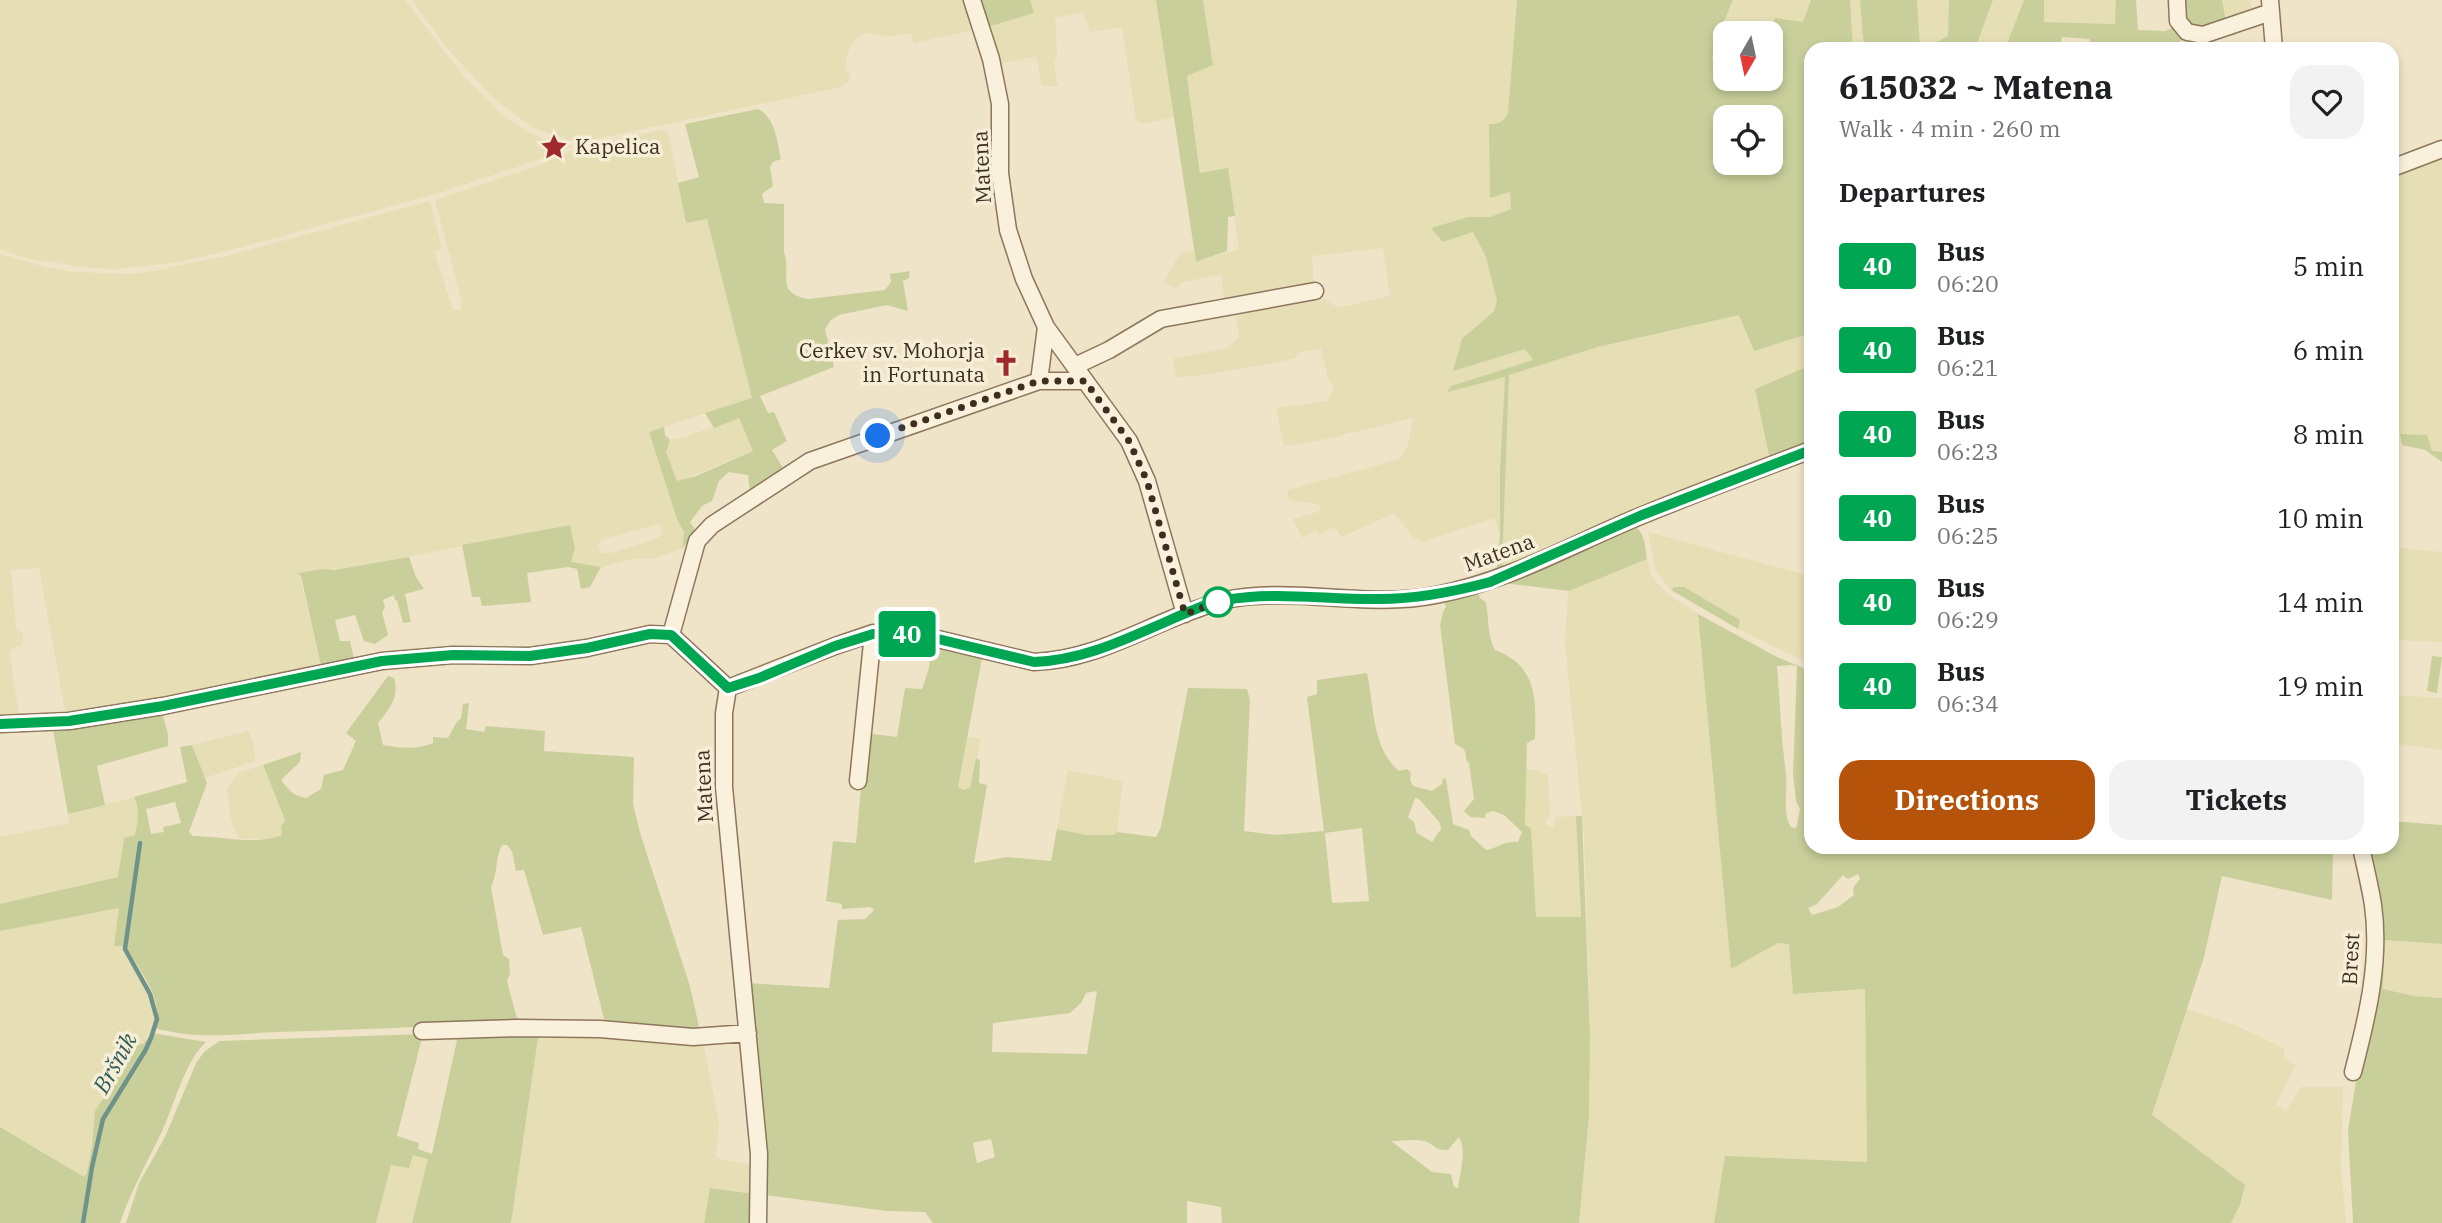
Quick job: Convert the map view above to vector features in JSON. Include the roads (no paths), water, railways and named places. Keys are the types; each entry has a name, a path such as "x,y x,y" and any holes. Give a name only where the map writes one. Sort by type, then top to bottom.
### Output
{"street":[{"name":"Matena","path":"972,0 991,59 1000,104 1000,173 1008,230 1024,279 1046,327 1129,441 1147,481 1185,614"},
{"path":"2176,0 2178,21 2187,32 2203,36 2271,6 2274,42"},
{"path":"2399,165 2442,149"},
{"path":"1075,366 1109,350 1161,319 1315,291"},
{"path":"1039,381 1046,327"},
{"path":"671,635 698,541 712,525 810,461 1039,381 1085,381"},
{"name":"Matena","path":"758,1223 759,1154 724,787 723,736 728,688 873,634 917,634 1034,662 1049,662 1087,654 1223,600 1261,596 1380,599 1433,596 1490,582 1642,515 1804,453"},
{"path":"0,724 69,721 163,706 382,661 453,655 530,656 587,648 650,634 671,635 728,688"},
{"path":"858,781 873,634"},
{"name":"Brest","path":"2353,1072 2370,1001 2373,975 2374,906 2363,854"},
{"path":"422,1031 600,1029 693,1037 748,1033"}],"waterway":[{"name":"Bršnik","path":"83,1223 103,1119 145,1051 157,1019 150,994 125,949 140,843"}],"place":[{"name":"Kapelica","path":"554,147"},
{"name":"Cerkev sv. Mohorja in Fortunata","path":"1006,363"}]}
